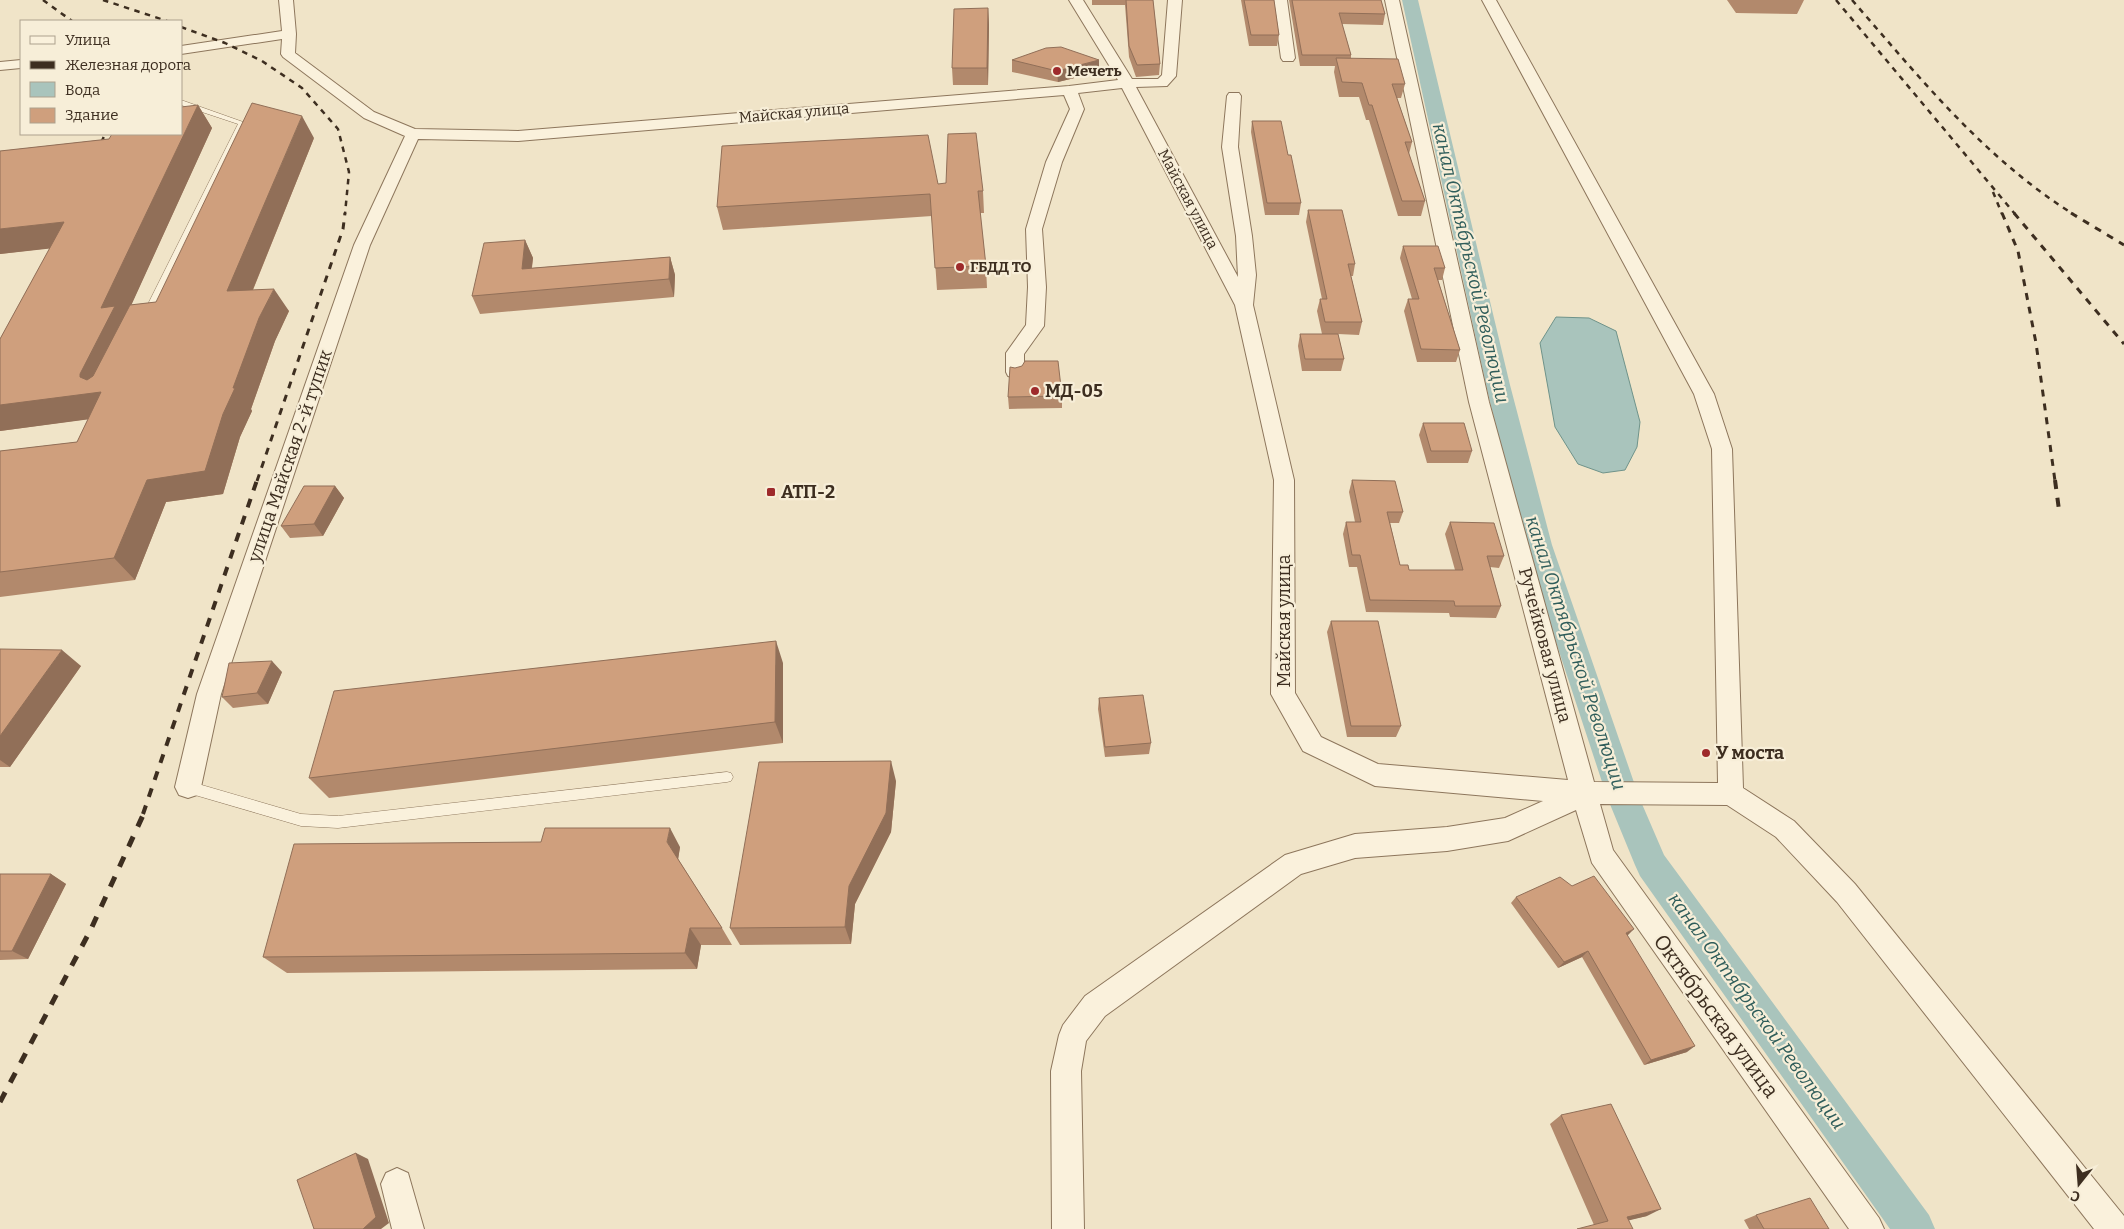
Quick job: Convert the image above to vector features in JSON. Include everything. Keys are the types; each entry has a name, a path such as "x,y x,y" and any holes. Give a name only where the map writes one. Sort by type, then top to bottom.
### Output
{"street":[{"name":"Майская улица","path":"286,0 289,34 288,54 369,115 413,134 518,136 1069,90 1127,83 1244,305 1284,480 1283,694 1312,744 1375,774 1585,793 1731,794"},
{"path":"1076,0 1127,83 1162,83 1169,76 1175,0"},
{"path":"1280,0 1288,58"},
{"name":"Ручейковая улица","path":"1392,0 1478,402 1585,793"},
{"path":"1489,0 1704,394 1722,449 1731,794 1785,829 1846,893 2114,1229"},
{"path":"182,50 289,34"},
{"path":"0,66 20,64"},
{"path":"1015,372 1015,353 1035,326 1037,287 1034,229 1054,162 1077,109 1069,90"},
{"name":"Майская улица","path":"1234,96 1230,147 1244,236 1247,275 1244,305"},
{"name":"улица Майская 2-й тупик","path":"188,787 209,694 359,254 413,134"},
{"path":"1068,1229 1066,1071 1074,1035 1095,1006 1294,864 1355,846 1447,839 1508,829 1585,793"},
{"name":"Октябрьская улица","path":"1585,793 1601,856 1868,1229"},
{"path":"397,1184 408,1229"}],"lane":[{"path":"142,327 242,123 182,102"},
{"path":"188,787 301,820 338,822 727,777"}],"water":[{"path":"1556,317 1589,318 1616,331 1640,422 1637,447 1625,470 1603,473 1578,464 1555,427 1540,343"}],"building":[{"path":"1126,0 1153,0 1160,64 1137,65 1129,46"},
{"path":"1244,0 1274,0 1279,35 1251,35"},
{"path":"1292,0 1381,0 1385,14 1339,13 1351,55 1302,55"},
{"path":"988,8 987,68 952,68 954,9"},
{"path":"1061,47 1099,60 1057,71 1012,60 1046,48"},
{"path":"1336,58 1398,59 1405,84 1392,84 1412,142 1405,142 1425,201 1402,201 1372,105 1369,105 1362,83 1342,82"},
{"path":"252,103 302,116 227,291 274,289 259,318 233,388 235,388 223,414 205,471 147,480 114,558 0,572 0,451 77,442 101,392 0,405 0,339 64,222 0,229 0,151 109,139 111,135 182,135 182,107 198,105 101,308 115,306 80,377 87,380 93,376 130,305 156,302"},
{"path":"1252,121 1281,121 1288,155 1291,155 1301,203 1267,203"},
{"path":"976,133 983,191 978,191 986,266 935,268 930,194 717,207 722,146 928,135 938,184 946,183 948,134"},
{"path":"1308,210 1342,210 1355,264 1348,264 1362,322 1325,322 1320,299 1327,299"},
{"path":"525,240 522,269 670,257 669,279 472,296 484,243"},
{"path":"1403,246 1438,246 1445,268 1434,268 1460,350 1421,349 1408,299 1419,299"},
{"path":"1300,334 1338,334 1344,359 1305,359"},
{"name":"МД-05","path":"1025,361 1058,361 1062,396 1008,397 1010,367 1022,366"},
{"path":"1423,423 1464,423 1472,451 1431,451"},
{"path":"1352,480 1395,481 1403,512 1387,512 1400,565 1408,565 1409,570 1463,570 1450,522 1494,523 1504,556 1487,556 1501,606 1455,606 1454,601 1370,600 1360,555 1352,555 1346,522 1361,522"},
{"path":"304,486 335,486 314,524 281,526"},
{"path":"1331,621 1378,621 1401,726 1351,726"},
{"path":"776,641 775,722 309,778 334,691"},
{"path":"0,649 62,650 0,736"},
{"path":"272,661 257,693 222,697 229,663"},
{"path":"1143,695 1151,743 1105,747 1099,698"},
{"path":"891,761 886,813 849,886 845,927 730,928 759,762"},
{"path":"545,828 670,828 667,842 722,928 690,928 685,953 263,957 294,844 541,842"},
{"path":"0,874 51,874 12,951 0,951"},
{"path":"1594,876 1634,929 1626,933 1695,1046 1651,1060 1588,951 1564,962 1516,897 1560,877 1572,886"},
{"path":"1611,1104 1661,1209 1627,1217 1633,1229 1577,1229 1608,1221 1561,1115"},
{"path":"356,1153 376,1217 363,1229 314,1229 297,1180"},
{"path":"1810,1198 1829,1229 1764,1229 1756,1215"}],"waterway":[{"name":"канал Октябрьской Революции","path":"1410,0 1498,385 1538,545 1623,797 1652,865 1915,1229"}],"railway":[{"path":"43,0 71,20"},
{"path":"103,0 164,20"},
{"path":"1836,0 2015,214"},
{"path":"1852,0 1929,87 1982,142 2040,192 2073,214"},
{"path":"182,27 225,43 262,61 302,88 338,129 349,172 345,214"},
{"path":"97,152 105,135"},
{"path":"1993,192 2002,214"},
{"path":"257,481 343,229 345,213"},
{"path":"2002,213 2018,251 2036,343 2055,481"},
{"path":"2014,213 2124,344"},
{"path":"2071,213 2124,245"},
{"path":"143,814 257,480"},
{"path":"2055,480 2059,510"},
{"path":"0,1102 91,929 144,813"}],"place":[{"name":"Мечеть","path":"1057,71"},
{"name":"ГБДД ТО","path":"960,267"},
{"name":"МД-05","path":"1035,391"},
{"name":"АТП-2","path":"771,492"},
{"name":"У моста","path":"1706,753"}]}
